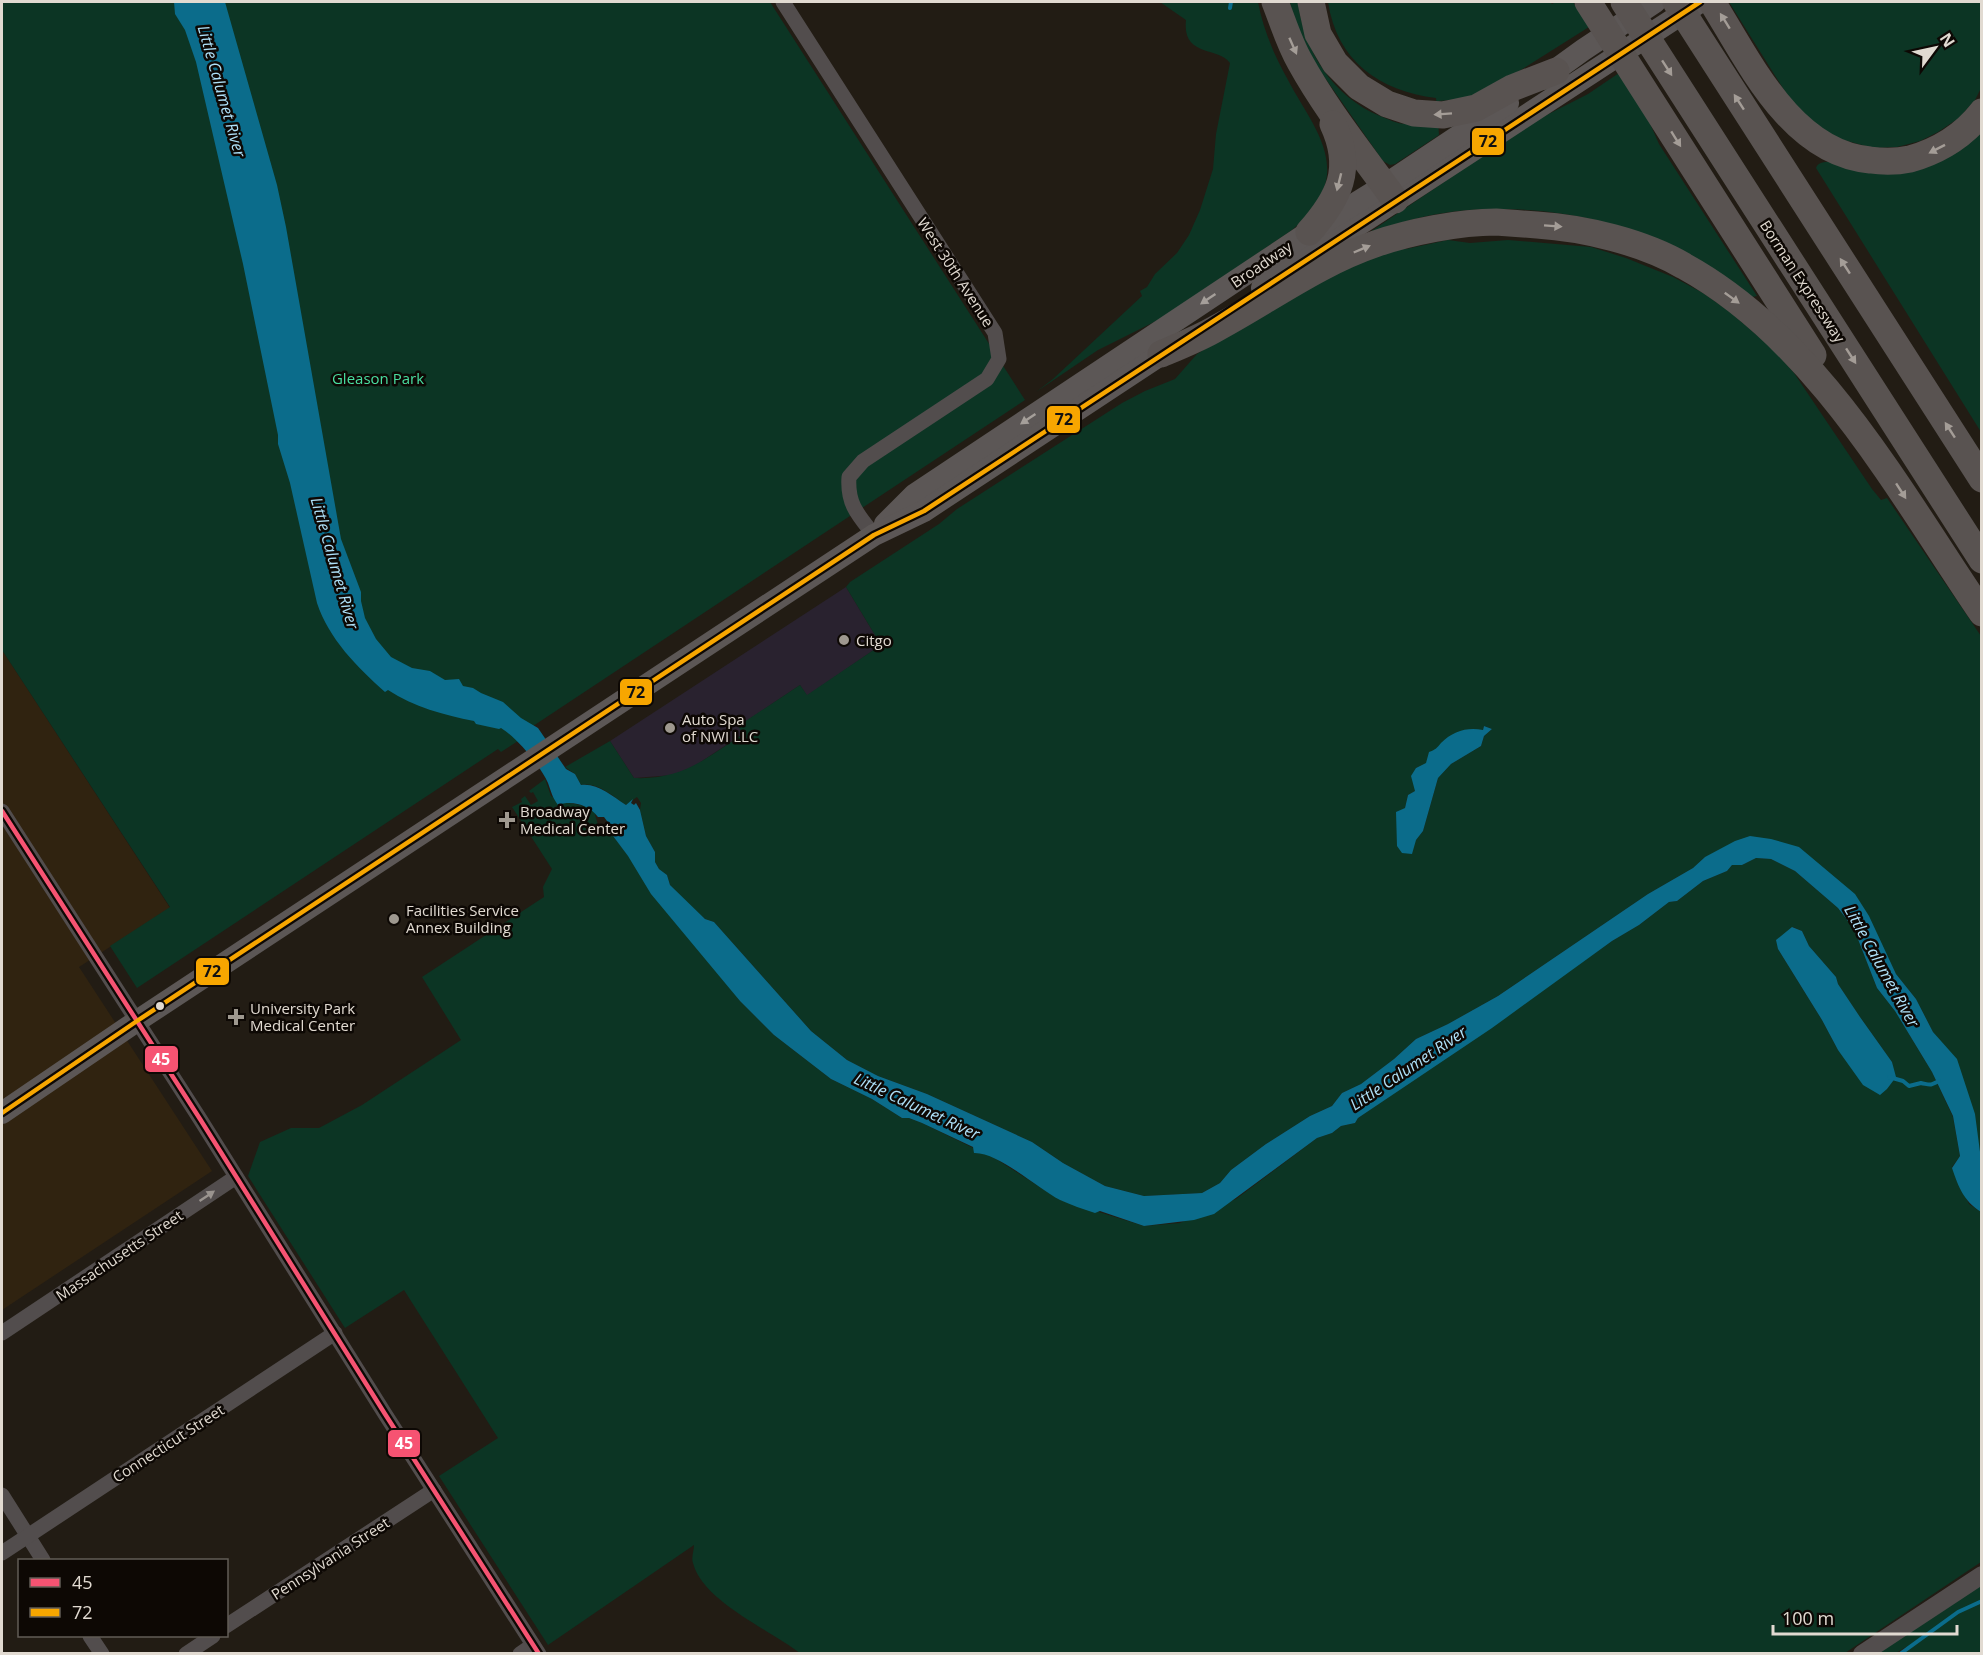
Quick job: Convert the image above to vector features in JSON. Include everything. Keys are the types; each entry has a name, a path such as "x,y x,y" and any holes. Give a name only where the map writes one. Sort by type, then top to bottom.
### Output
{"highway":[{"path":"1275,2 1299,60 1390,193"},
{"path":"1311,2 1318,34 1335,63 1359,87 1387,104 1414,112 1443,115 1476,108 1512,88 1556,70"},
{"path":"1588,2 1881,462 1982,613"},
{"name":"Borman Expressway","path":"1624,2 1982,560"},
{"path":"1676,2 1982,479"},
{"path":"1712,2 1774,99 1803,131 1833,151 1862,160 1895,163 1923,155 1952,141 1982,112"},
{"path":"1309,232 1327,211 1342,178 1342,154 1335,129 1316,88"},
{"path":"1161,354 1215,330 1341,258 1392,238 1440,228 1494,222 1563,227 1628,242 1684,265 1736,300 1781,338 1816,377 1881,462"}],"main road":[{"name":"Broadway","path":"2,1113 137,1021 874,535 924,511 1161,354 1390,193 1583,50 1655,2"},
{"name":"Broadway","path":"874,535 914,495 1309,232 1390,193 1596,70 1700,2"}],"street":[{"name":"West 30th Avenue","path":"783,2 995,333 999,359 987,379 863,461 849,477 848,488 852,505 874,535"},
{"path":"2,811 434,1490 531,1651"},
{"name":"Massachusetts Street","path":"2,1333 236,1176"},
{"name":"Connecticut Street","path":"2,1553 335,1334"},
{"name":"Pennsylvania Street","path":"228,1625 434,1490"},
{"path":"2,1495 42,1559"},
{"path":"1862,1653 1982,1575"},
{"path":"91,1637 102,1653"},
{"path":"186,1653 210,1637"}],"shaded area":[{"path":"846,587 881,645 807,696 800,685 739,726 743,734 696,765 674,775 634,778 610,741"},
{"path":"2,650 170,908 79,967 212,1171 2,1310"}],"green space":[{"name":"Gleason Park","path":"2,2 770,2 1025,400 515,738 518,741 501,752 498,749 137,988 110,946 170,907 2,650"},
{"path":"1160,2 1258,2 1274,51 1321,141 1326,157 1327,173 1323,190 1314,206 1292,230 1164,317 1098,350 1036,392 1142,296 1140,291 1147,287 1155,274 1177,253 1189,235 1200,210 1213,169 1216,134 1230,63 1218,54 1195,46 1186,32 1186,20"},
{"path":"1290,2 1298,2 1301,20 1314,55 1335,84 1348,97 1363,108 1399,123 1410,124 1438,120 1439,135 1395,164 1390,165 1383,161 1314,62 1295,23"},
{"path":"1328,2 1550,2 1552,4 1573,2 1589,27 1491,89 1471,98 1439,101 1437,108 1436,98 1396,88 1364,70 1341,41 1333,23"},
{"path":"1729,2 1981,2 1981,88 1975,100 1959,118 1920,141 1897,147 1873,148 1829,136 1791,101"},
{"path":"1619,73 1648,119 1659,144 1757,296 1752,297 1720,273 1686,253 1650,237 1576,216 1498,209 1458,211 1403,222 1370,232 1533,122 1588,94"},
{"path":"1981,132 1981,432 1816,168 1823,162"},
{"path":"1448,240 1470,243 1508,240 1591,247 1673,277 1703,293 1730,312 1773,349 1794,373 1872,489 1881,500 1887,498 1981,636 1981,1167 1979,1146 1944,1046 1933,1032 1916,999 1896,974 1882,946 1799,847 1705,857 1693,868 1648,894 1498,996 1416,1039 1361,1084 1342,1093 1332,1106 1310,1116 1266,1144 1231,1170 1220,1183 1202,1193 1144,1196 1105,1186 1063,1163 1032,1142 927,1094 878,1076 847,1060 811,1031 714,922 705,919 670,885 667,875 659,869 655,862 655,852 646,836 640,810 641,803 637,797 626,805 599,788 581,785 575,774 565,767 610,741 634,778 651,778 680,772 704,759 743,734 738,726 800,685 807,695 881,645 846,587 850,582 939,524 957,509 1122,403 1175,379 1197,354 1305,286 1391,249 1406,249","holes":["1484,726 1492,729 1484,736 1481,746 1451,764 1438,778 1423,831 1416,840 1398,828 1397,813 1405,808 1408,795 1415,791 1416,768 1427,763 1443,742 1483,730"]},
{"path":"545,779 551,796 593,811 596,814 600,831 604,829 613,836 740,1001 774,1035 831,1079 872,1099 902,1118 922,1123 996,1159 1060,1200 1144,1226 1180,1223 1236,1199 1317,1138 1332,1133 1341,1126 1355,1123 1358,1118 1612,941 1639,925 1669,902 1677,901 1703,881 1727,871 1732,865 1742,865 1756,858 1771,859 1795,871 1838,908 1854,929 1877,988 1895,1011 1932,1072 1953,1117 1960,1156 1952,1167 1969,1204 1981,1212 1981,1562 1845,1653 801,1654 724,1603 710,1590 699,1577 693,1563 694,1545 548,1645 439,1476 498,1438 404,1290 345,1328 248,1176 260,1142 291,1128 319,1128 362,1105 461,1040 422,977 544,897 543,887 552,869 512,807 522,802 521,799 525,796 531,805 538,801 533,792 529,791","holes":["1793,927 1802,931 1809,946 1836,977 1838,984 1892,1062 1895,1077 1887,1089 1838,1050 1778,949"]},
{"path":"1981,1583 1981,1653 1906,1653 1906,1647 1896,1653 1873,1654"}],"water":[{"name":"Little Calumet River","path":"174,2 225,2 277,185 341,539 361,592 365,618 376,639 391,657 412,668 430,671 445,680 459,679 463,686 473,688 503,702 521,718 538,728 566,769 575,774 581,785 599,788 626,805 633,799 631,803 634,805 636,803 640,810 646,836 655,852 655,862 659,869 667,875 670,885 705,919 714,922 811,1031 847,1060 878,1076 927,1094 1032,1142 1063,1163 1105,1186 1144,1196 1202,1193 1220,1183 1231,1170 1266,1144 1310,1116 1332,1106 1342,1093 1361,1084 1416,1039 1498,996 1648,894 1693,868 1705,857 1735,841 1750,836 1799,847 1855,894 1869,916 1896,974 1916,999 1933,1032 1957,1059 1975,1114 1982,1167 1981,1212 1962,1193 1952,1168 1960,1156 1953,1116 1932,1072 1895,1011 1877,988 1854,929 1838,908 1795,871 1771,859 1756,858 1742,865 1732,865 1727,871 1703,881 1677,901 1669,902 1492,1028 1358,1118 1355,1123 1341,1126 1332,1133 1317,1138 1214,1214 1194,1220 1144,1226 1100,1211 1095,1213 1068,1204 1006,1164 984,1154 974,1153 973,1147 922,1123 902,1118 872,1099 831,1079 774,1035 740,1001 651,894 628,856 613,836 604,829 610,825 604,817 598,817 590,809 580,805 569,803 558,805 534,760 514,738 501,728 476,724 474,721 440,713 419,706 388,690 385,692 345,652 329,629 317,603 290,483 278,444 243,264 196,62 185,30 175,14"},
{"path":"1484,726 1492,729 1484,736 1481,746 1451,764 1438,778 1423,831 1416,840 1412,854 1402,853 1397,846 1396,812 1405,808 1408,795 1415,791 1411,776 1416,768 1426,763 1429,752 1436,749 1450,735 1471,729 1483,730"},
{"path":"1792,927 1802,931 1809,946 1836,977 1838,984 1892,1062 1896,1077 1880,1095 1863,1085 1838,1050 1778,949 1776,940"}],"waterway":[{"path":"1230,8 1231,2"},
{"path":"1889,1077 1903,1081 1909,1086 1921,1083 1930,1085 1939,1081"},
{"path":"1900,1654 1958,1612 1982,1601"}],"transit line":[{"name":"72","path":"2,1113 137,1021 874,535 924,511 1700,2"},
{"name":"45","path":"2,811 539,1654"}],"place":[{"name":"Citgo","path":"844,640"},
{"name":"Auto Spa of NWI LLC","path":"670,728"},
{"name":"Broadway Medical Center","path":"507,820"},
{"name":"Facilities Service Annex Building","path":"394,919"},
{"name":"University Park Medical Center","path":"236,1017"}]}
